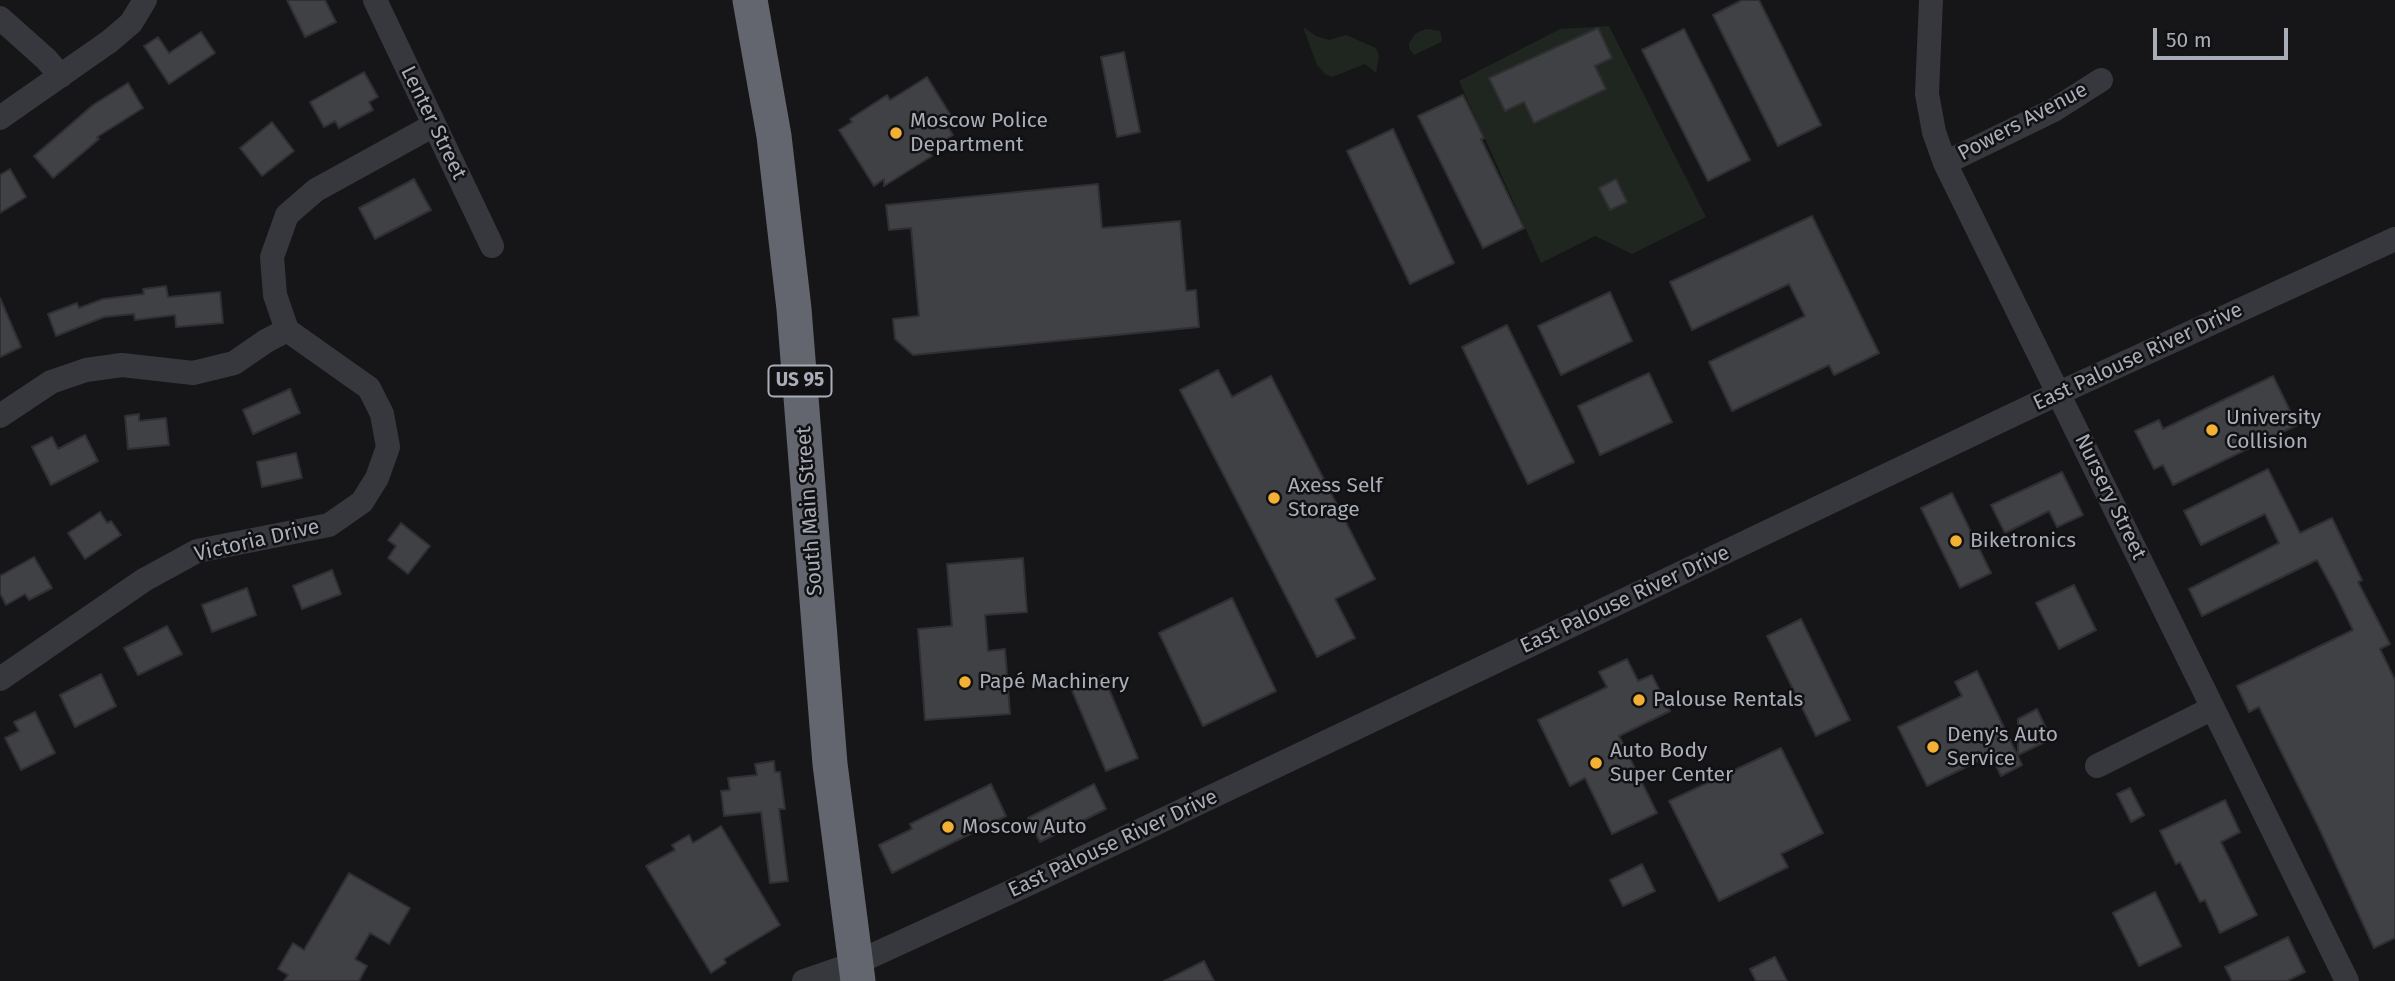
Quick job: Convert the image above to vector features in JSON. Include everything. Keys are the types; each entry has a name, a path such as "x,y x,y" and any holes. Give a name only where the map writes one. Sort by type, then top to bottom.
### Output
{"highway":[{"name":"South Main Street","path":"756,1 794,309 830,764 857,972"}],"street":[{"path":"0,118 131,23 145,0"},
{"name":"Lenter Street","path":"375,0 492,246"},
{"name":"Nursery Street","path":"1931,0 1927,94 1934,132 1945,163 2347,981"},
{"path":"0,18 61,76"},
{"name":"Powers Avenue","path":"1945,163 2054,110 2101,80"},
{"path":"0,416 51,382 86,370 121,365 194,373 234,363 287,330 275,295 272,257 287,215 316,190 434,125"},
{"name":"East Palouse River Drive","path":"804,981 857,972 1054,873 2059,393 2395,239"},
{"name":"Victoria Drive","path":"0,679 144,580 197,551 329,524 362,502 377,478 388,447 382,414 369,388 287,330"},
{"path":"2097,766 2213,708"}],"shaded area":[{"path":"1609,26 1706,217 1632,254 1595,236 1541,263 1459,81 1560,29"},
{"path":"1303,27 1316,36 1329,40 1346,35 1376,48 1379,56 1376,73 1365,64 1332,77 1325,74 1317,65"},
{"path":"1426,29 1440,31 1441,42 1414,55 1409,43 1416,33"}],"building":[{"path":"287,0 325,0 336,22 305,37"},
{"path":"1742,0 1759,0 1821,125 1778,146 1713,15"},
{"path":"1598,28 1612,58 1595,66 1606,89 1534,123 1524,102 1505,111 1489,78"},
{"path":"1684,29 1750,160 1708,181 1642,50"},
{"path":"201,32 215,53 169,84 144,46 158,37 169,53"},
{"path":"1124,52 1140,132 1117,137 1101,57"},
{"path":"364,72 378,97 369,102 373,110 339,128 335,121 324,127 310,102"},
{"name":"Moscow Police Department","path":"927,77 953,119 945,123 953,135 928,151 932,156 884,186 884,179 874,186 839,130 852,122 850,119 887,95 890,100"},
{"path":"128,83 143,108 97,137 99,139 53,178 34,156 93,105"},
{"path":"1463,95 1524,228 1483,248 1418,116"},
{"path":"272,122 294,151 262,176 240,148"},
{"path":"1393,129 1454,263 1410,284 1347,151"},
{"path":"10,169 26,197 0,213 0,175"},
{"path":"414,179 431,210 375,239 359,208"},
{"path":"1616,179 1627,202 1610,210 1599,188"},
{"path":"1098,184 1102,228 1180,221 1186,291 1196,290 1199,327 913,355 895,339 893,319 919,316 911,228 889,230 886,205"},
{"path":"1812,216 1879,353 1834,375 1829,365 1732,411 1709,362 1805,316 1789,284 1692,330 1670,282"},
{"path":"166,286 168,297 220,292 223,323 176,327 175,315 135,320 134,314 104,317 56,336 48,314 77,303 79,308 103,299 144,294 143,289"},
{"path":"1610,292 1632,341 1561,375 1538,326"},
{"path":"0,298 21,347 0,357"},
{"path":"1507,325 1574,462 1528,484 1462,347"},
{"path":"1218,370 1232,397 1271,376 1375,579 1335,599 1355,638 1317,657 1180,390"},
{"path":"1649,373 1672,422 1600,455 1578,406"},
{"name":"University Collision","path":"2273,376 2297,425 2173,485 2163,465 2154,469 2135,431 2159,420 2163,429"},
{"path":"290,389 300,413 253,434 243,410"},
{"path":"139,414 139,421 166,418 169,445 128,449 125,416"},
{"path":"85,435 98,461 51,485 32,447 52,437 58,449"},
{"path":"296,453 302,478 262,487 257,462"},
{"path":"2268,469 2300,533 2332,518 2362,580 2358,582 2390,644 2380,649 2395,680 2395,938 2374,948 2259,707 2249,712 2237,686 2353,630 2335,593 2317,560 2202,616 2189,589 2279,543 2265,514 2201,545 2184,511"},
{"path":"2062,472 2083,515 2057,527 2049,511 2005,533 1991,505"},
{"name":"Biketronics","path":"1952,493 1991,573 1960,588 1921,508"},
{"path":"100,512 107,523 111,521 121,535 85,559 68,533"},
{"path":"401,523 430,546 408,574 388,558 396,546 388,540"},
{"path":"34,557 52,588 29,600 25,594 6,605 0,593 0,576"},
{"name":"Papé Machinery","path":"1023,558 1027,612 985,615 988,651 1005,649 1010,714 925,720 918,629 952,626 947,564"},
{"path":"332,570 341,594 302,609 293,586"},
{"path":"2074,585 2096,630 2059,649 2036,603"},
{"path":"247,588 256,615 212,632 202,605"},
{"path":"1232,598 1276,691 1203,726 1159,633"},
{"path":"1801,619 1850,720 1816,736 1767,636"},
{"path":"167,626 182,654 138,675 124,648"},
{"name":"Auto Body Super Center","path":"1627,659 1638,681 1652,675 1670,711 1619,736 1657,813 1612,834 1585,778 1570,786 1538,720 1607,687 1599,672"},
{"path":"1977,671 2022,765 2001,776 1991,755 1927,786 1898,727 1962,696 1955,682"},
{"path":"101,674 116,706 75,727 60,695"},
{"path":"1103,675 1138,758 1106,771 1071,688"},
{"path":"2037,709 2051,739 2018,755 2018,719"},
{"path":"35,712 55,753 21,770 5,738 19,731 14,722"},
{"path":"1781,748 1823,833 1781,854 1788,867 1719,901 1669,801"},
{"path":"774,761 775,772 780,772 785,809 779,809 788,881 770,883 761,812 724,816 721,791 730,790 728,778 757,775 755,764"},
{"name":"Moscow Auto","path":"991,784 1006,816 892,873 879,845 912,829 910,824"},
{"path":"1094,784 1106,809 1040,842 1028,818"},
{"path":"2130,788 2144,815 2131,822 2117,794"},
{"path":"2225,800 2240,832 2221,842 2257,915 2220,933 2205,900 2200,902 2180,862 2176,864 2160,831"},
{"path":"721,826 780,925 724,959 726,963 711,973 646,866 675,850 672,845 689,835 693,843"},
{"path":"1642,864 1655,891 1623,906 1610,880"},
{"path":"349,873 410,908 389,944 370,933 355,959 367,966 359,981 284,981 288,975 278,969 293,943 304,950"},
{"path":"2155,892 2181,946 2139,966 2113,913"},
{"path":"2288,937 2305,972 2287,981 2232,981 2225,967"},
{"path":"1775,957 1787,981 1756,981 1750,969"},
{"path":"1204,961 1214,981 1164,981"}],"place":[{"name":"Moscow Police Department","path":"896,133"},
{"name":"University Collision","path":"2212,430"},
{"name":"Axess Self Storage","path":"1274,498"},
{"name":"Biketronics","path":"1956,541"},
{"name":"Papé Machinery","path":"965,682"},
{"name":"Palouse Rentals","path":"1639,700"},
{"name":"Deny's Auto Service","path":"1933,747"},
{"name":"Auto Body Super Center","path":"1596,763"},
{"name":"Moscow Auto","path":"948,827"}]}
